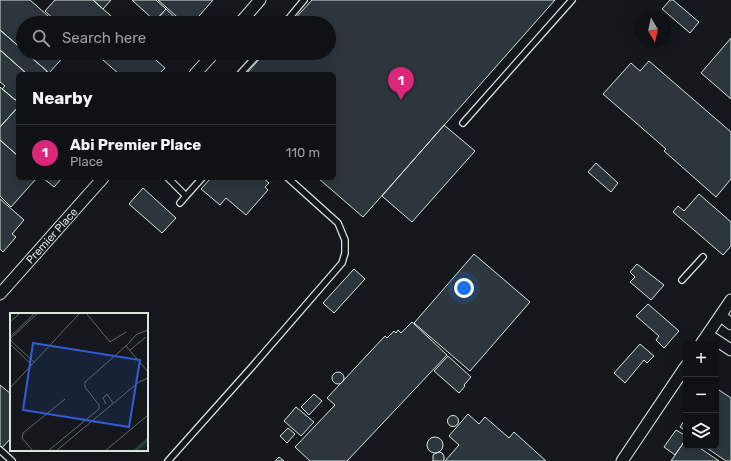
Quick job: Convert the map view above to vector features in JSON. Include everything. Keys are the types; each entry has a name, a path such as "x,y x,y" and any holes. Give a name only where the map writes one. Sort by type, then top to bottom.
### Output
{"street":[{"path":"246,16 260,0"},
{"path":"197,72 208,60"},
{"name":"Premier Place","path":"0,294 101,180"},
{"path":"703,341 731,300"},
{"path":"721,316 731,324"},
{"path":"708,334 731,350"},
{"path":"622,461 683,370"}],"lane":[{"path":"290,16 304,0"},
{"path":"463,123 572,0"},
{"path":"242,72 253,60"},
{"path":"170,180 186,196"},
{"path":"180,203 200,180"},
{"path":"168,461 252,368 342,262 345,253 345,240 338,223 290,180"},
{"path":"682,280 703,257"},
{"path":"0,450 12,461"}],"building":[{"path":"0,0 30,0 48,16 16,16 16,44 0,30"},
{"path":"55,0 93,0 111,16 50,16 45,11"},
{"path":"93,0 111,0 103,9"},
{"path":"132,0 156,0 166,9 160,16 150,16"},
{"path":"158,0 213,0 199,16 176,16"},
{"path":"312,0 555,0 363,217 320,180 336,180 336,72 248,72 259,60 336,60 336,16 297,16"},
{"path":"670,0 673,0 699,22 690,33 671,17 671,12 666,12 662,9"},
{"path":"166,9 174,16 160,16"},
{"path":"0,30 16,44 16,60 34,60 47,71 25,72 0,50"},
{"path":"731,38 731,99 701,73"},
{"path":"0,50 25,72 16,72 15,100 2,89 5,86 0,82"},
{"path":"34,60 61,60 50,72 48,72"},
{"path":"103,60 156,60 165,68 161,72 117,72"},
{"path":"649,61 731,132 731,179 716,197 664,151 666,149 603,94 631,63 640,71"},
{"path":"0,87 16,100 16,109 0,127"},
{"path":"16,109 16,154 0,140 0,127"},
{"path":"444,125 475,151 412,222 382,196"},
{"path":"0,140 16,154 16,180 35,180 11,207 0,196"},
{"path":"596,163 618,183 611,192 588,172"},
{"path":"45,180 60,180 54,187"},
{"path":"209,180 265,180 269,183 265,187 268,190 246,215 226,198 220,205 201,189"},
{"path":"143,188 176,218 162,233 129,204"},
{"path":"699,194 731,222 731,246 723,255 673,212 678,206 684,211"},
{"path":"0,199 24,220 12,234 16,237 3,252 0,249"},
{"path":"474,254 530,302 470,371 414,323"},
{"path":"637,264 664,285 651,300 630,282 635,277 630,272"},
{"path":"354,269 365,279 334,313 323,303"},
{"path":"648,304 679,331 664,348 656,340 659,336 636,316"},
{"path":"412,322 447,355 347,461 310,461 295,447 335,405 327,398 385,336 387,338 394,331 396,333 398,330 401,333"},
{"path":"640,344 654,356 647,363 644,360 625,383 614,373"},
{"path":"448,356 471,377 459,393 434,371"},
{"path":"338,372 342,374 344,378 342,382 338,384 334,382 332,378 334,374"},
{"path":"0,385 10,393 10,439 0,450"},
{"path":"719,390 731,398 731,461 726,461 708,449 719,449"},
{"path":"314,394 322,401 309,415 301,407"},
{"path":"296,407 314,422 301,436 284,421"},
{"path":"468,414 479,424 485,417 509,438 514,432 546,461 445,461 459,445 449,436"},
{"path":"451,416 455,416 457,417 457,425 451,426 448,423 448,419"},
{"path":"288,428 295,434 287,443 280,436"},
{"path":"676,430 683,434 683,443 675,455 664,447"},
{"path":"435,437 442,442 443,445 438,452 435,453 428,448 427,445 432,438"},
{"path":"683,443 683,449 701,449 719,461 671,461"},
{"path":"440,452 444,456 444,461 433,461 433,455"},
{"path":"279,457 284,461 275,461"}],"place":[{"name":"Abi Premier Place","path":"401,100"}]}
